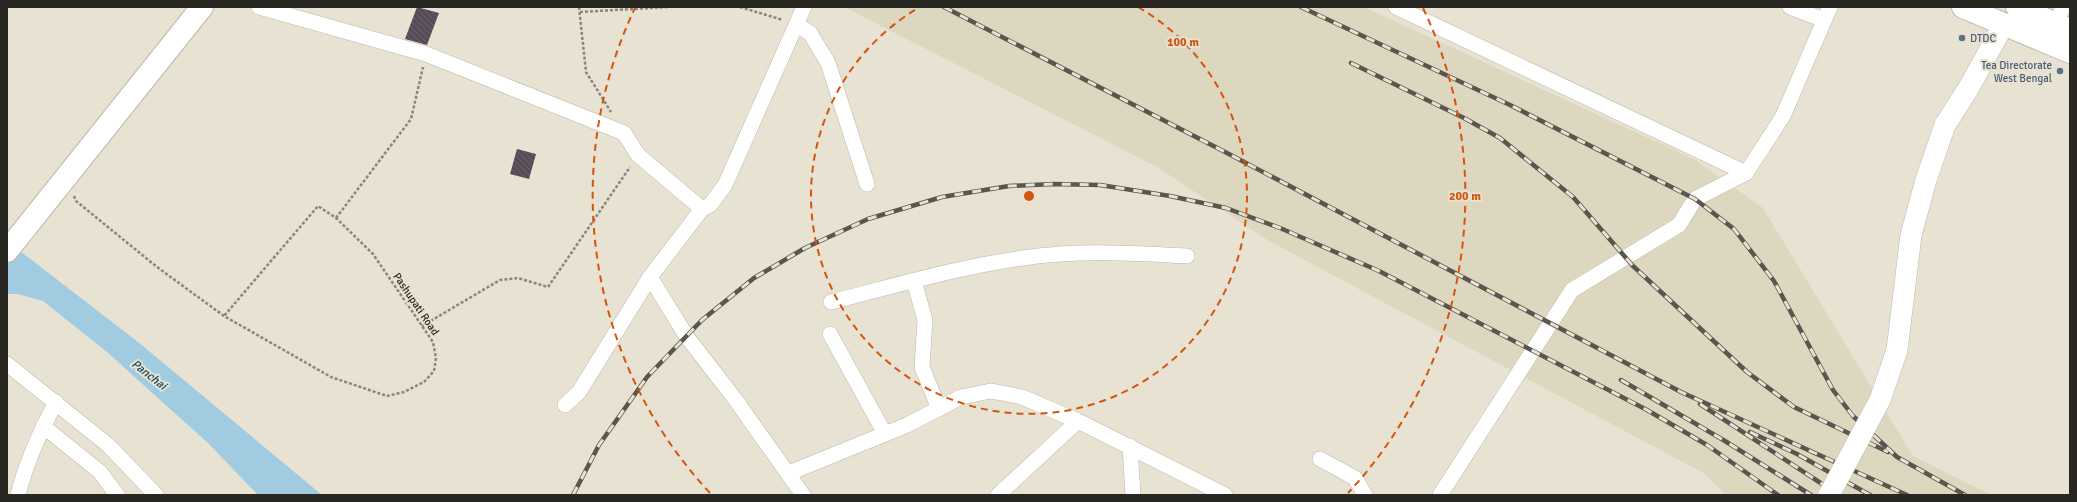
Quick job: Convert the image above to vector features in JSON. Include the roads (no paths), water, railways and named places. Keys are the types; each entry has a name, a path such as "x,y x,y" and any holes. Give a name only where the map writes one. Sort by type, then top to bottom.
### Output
{"main road":[{"path":"7,252 202,7"},
{"path":"1963,7 2070,52"},
{"path":"2017,7 2063,20"}],"street":[{"path":"259,7 426,54 624,133 638,155 702,209"},
{"path":"565,405 579,392 650,277 702,209 710,205 725,185 804,7"},
{"path":"1440,495 1572,290 1679,225 1695,199 1746,173 1783,116 1827,14 1790,7"},
{"path":"1399,8 1746,173"},
{"path":"1829,495 1880,400 1897,350 1911,235 1926,180 1945,125 1968,89 2004,24"},
{"path":"797,25 810,33 828,63 867,184"},
{"path":"831,302 914,281 1024,258 1111,252 1187,256"},
{"path":"650,277 687,337 789,473 803,495"},
{"path":"914,281 925,320 922,368 939,409"},
{"path":"830,334 885,434"},
{"path":"7,364 108,445 156,495"},
{"path":"789,473 885,434 961,397 991,391 1022,397 1078,421 1225,495"},
{"path":"18,495 26,465 43,426 56,402"},
{"path":"998,495 1078,421"},
{"path":"43,426 100,472 117,495"},
{"path":"1130,446 1133,495"},
{"path":"1320,459 1355,478 1365,495"}],"water":[{"name":"Panchai","path":"7,241 138,342 322,495 258,495 209,444 107,352 43,301 18,294 7,294"}],"railway":[{"path":"944,7 1227,153 1681,392 1907,495"},
{"path":"1301,7 1510,105 1695,199 1734,229 1774,281 1833,390 1853,416 1897,457 1965,495"},
{"path":"1351,63 1464,118 1500,138 1573,197 1633,266 1747,372 1794,407 1888,452"},
{"path":"573,495 599,445 647,377 702,320 754,278 805,248 868,219 942,197 1009,186 1054,184 1100,185 1170,196 1226,208 1280,228 1379,271 1647,410 1707,445 1778,495"},
{"path":"1621,380 1725,441 1811,495"},
{"path":"1700,404 1839,495"},
{"path":"1750,432 1797,454 1870,495"}],"place":[{"name":"DTDC","path":"1962,38"},
{"name":"Tea Directorate West Bengal","path":"2060,71"}]}
